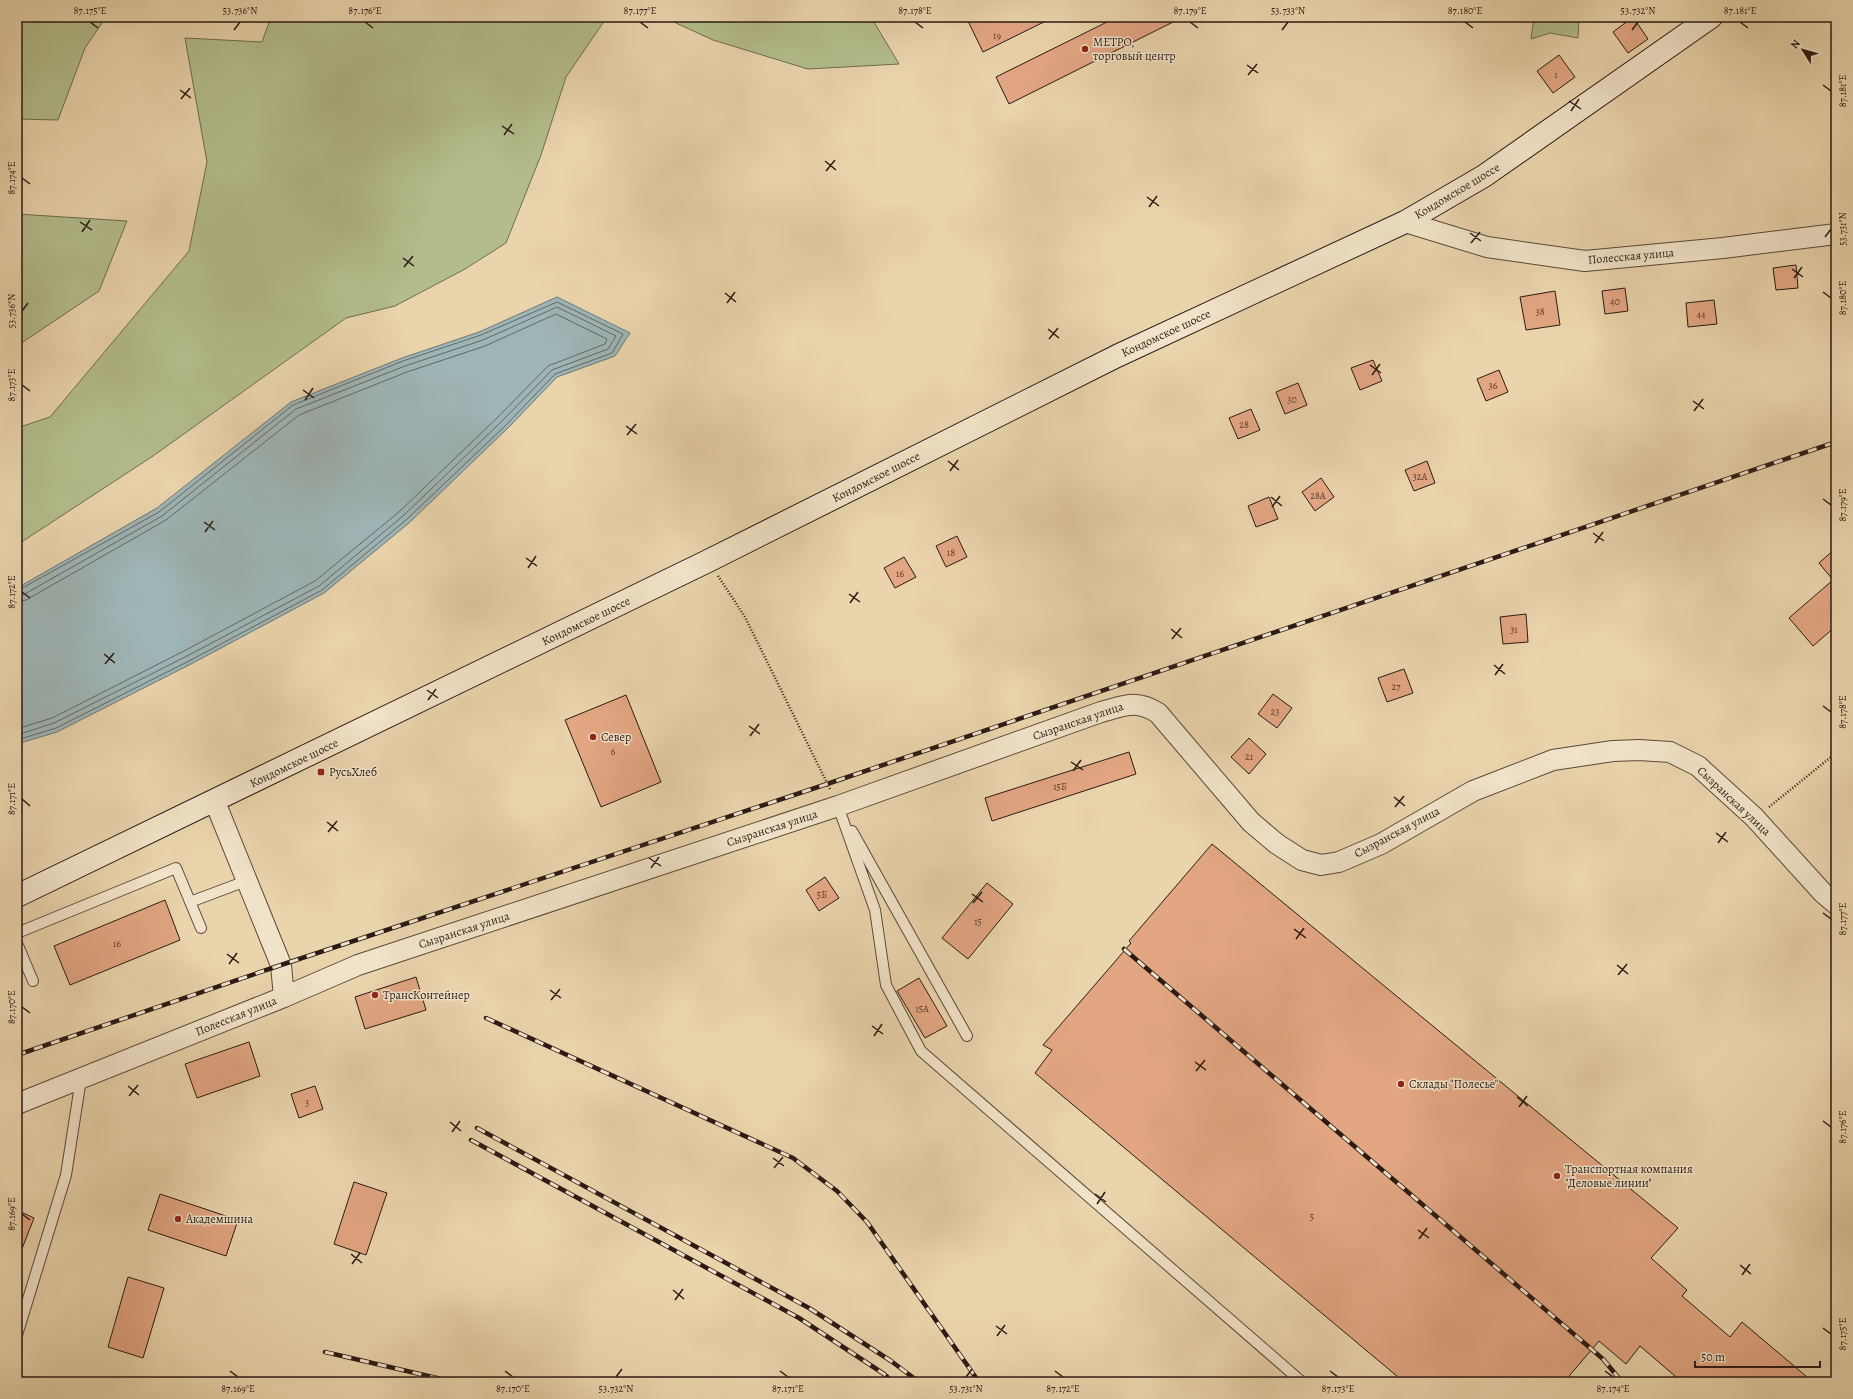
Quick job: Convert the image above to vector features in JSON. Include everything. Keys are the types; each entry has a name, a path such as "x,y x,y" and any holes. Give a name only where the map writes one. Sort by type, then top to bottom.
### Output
{"street":[{"name":"Кондомское шоссе","path":"17,896 214,802 708,561 1117,356 1405,222 1484,176 1711,17"},
{"name":"Полесская улица","path":"1405,222 1487,247 1585,261 1724,248 1836,234"},
{"name":"Сызранская улица","path":"284,997 358,965 838,806 1101,712 1129,704 1148,706 1158,713 1239,808 1267,835 1277,844 1302,860 1321,866 1339,862 1381,844 1480,788 1552,760 1613,751 1639,750 1670,752 1698,766 1754,817 1823,893 1836,904"},
{"name":"Полесская улица","path":"17,1104 284,997 281,966 214,802"}],"lane":[{"path":"838,806 967,1036"},
{"path":"838,806 875,910 886,985 920,1051 1302,1382"},
{"path":"17,933 176,868 201,928"},
{"path":"190,902 246,881"},
{"path":"17,943 33,981"},
{"path":"17,1335 66,1174 81,1079"}],"path":[{"path":"708,561 745,617 838,806"},
{"path":"1754,817 1777,801 1836,753"}],"green space":[{"path":"17,17 106,17 85,48 58,120 17,119"},
{"path":"271,17 607,17 566,77 541,155 506,243 465,269 395,306 346,318 153,456 17,545 17,428 50,417 189,251 207,162 185,38 262,42"},
{"path":"663,17 871,17 899,64 808,69 713,40"},
{"path":"1534,17 1579,17 1578,38 1550,33 1531,39"},
{"path":"17,214 127,221 99,291 17,346"}],"water":[{"path":"557,297 630,333 615,356 557,377 509,427 409,523 324,593 193,663 57,732 17,744 17,588 157,508 291,402 402,358 479,332"}],"building":[{"path":"966,17 1054,17 983,52"},
{"name":"МЕТРО, торговый центр","path":"1105,17 1183,17 1009,104 996,77 1107,22"},
{"path":"1633,17 1648,39 1628,53 1613,32"},
{"path":"1559,55 1575,77 1553,93 1537,71"},
{"path":"1796,265 1798,288 1776,290 1773,268"},
{"path":"1625,288 1628,311 1605,314 1602,291"},
{"path":"1555,291 1560,325 1526,330 1520,297"},
{"path":"1714,300 1717,324 1688,327 1686,303"},
{"path":"1373,360 1382,381 1360,390 1351,368"},
{"path":"1499,370 1508,392 1486,401 1477,379"},
{"path":"1298,383 1307,405 1285,414 1276,392"},
{"path":"1251,409 1260,430 1238,439 1229,418"},
{"path":"1427,461 1435,483 1414,491 1405,470"},
{"path":"1321,478 1334,497 1315,511 1302,492"},
{"path":"1269,497 1278,519 1256,527 1248,506"},
{"path":"957,536 967,557 946,567 936,546"},
{"path":"1836,548 1836,626 1813,646 1789,618 1833,580 1819,563"},
{"path":"904,557 916,577 895,588 884,568"},
{"path":"1526,614 1528,642 1503,644 1500,617"},
{"path":"1404,669 1413,693 1387,702 1378,678"},
{"path":"1273,694 1292,708 1277,728 1258,714"},
{"path":"626,695 661,782 601,807 565,720"},
{"path":"1249,738 1266,754 1249,774 1231,757"},
{"path":"1129,752 1136,774 992,821 985,798"},
{"path":"1212,844 1678,1228 1651,1258 1687,1290 1682,1296 1730,1337 1742,1322 1813,1382 1682,1382 1640,1346 1626,1364 1599,1341 1564,1382 1404,1382 1035,1073 1052,1050 1043,1045 1131,943 1129,941"},
{"path":"825,877 839,898 819,911 806,890"},
{"path":"987,883 1013,904 968,959 942,938"},
{"path":"165,900 180,940 70,985 54,946"},
{"path":"416,977 426,1010 365,1029 355,997"},
{"path":"919,978 947,1026 925,1038 897,991"},
{"path":"249,1042 260,1076 197,1098 185,1064"},
{"path":"315,1086 323,1109 299,1118 291,1094"},
{"path":"354,1182 387,1193 366,1255 334,1244"},
{"path":"160,1194 238,1220 226,1256 148,1230"},
{"path":"17,1210 34,1218 18,1259 17,1259"},
{"path":"128,1277 164,1288 143,1358 108,1347"}],"railway":[{"path":"17,1055 281,965 827,784 1836,442"},
{"path":"1124,949 1603,1359 1622,1382"},
{"path":"486,1018 793,1158 837,1191 867,1222 979,1382"},
{"path":"477,1128 809,1308 891,1361 919,1382"},
{"path":"471,1140 799,1318 884,1374 893,1382"},
{"path":"325,1352 454,1382"}],"place":[{"name":"МЕТРО, торговый центр","path":"1085,49"},
{"name":"Север","path":"593,737"},
{"name":"РусьХлеб","path":"321,772"},
{"name":"ТрансКонтейнер","path":"375,995"},
{"name":"Склады \"Полесье\"","path":"1401,1084"},
{"name":"Транспортная компания \"Деловые линии\"","path":"1557,1176"},
{"name":"Академшина","path":"178,1219"}]}
